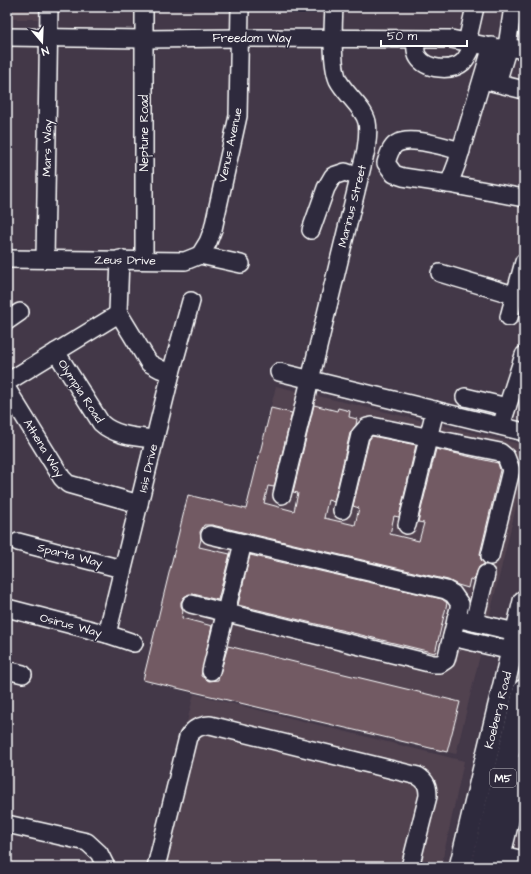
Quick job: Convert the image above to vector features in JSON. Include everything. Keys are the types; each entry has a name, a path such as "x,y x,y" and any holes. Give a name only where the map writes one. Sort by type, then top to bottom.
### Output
{"main road":[{"name":"Koeberg Road","path":"460,867 519,643 524,601"},
{"name":"Koeberg Road","path":"481,867 524,690"}],"street":[{"name":"Mars Way","path":"45,259 49,7"},
{"name":"Neptune Road","path":"144,7 144,259"},
{"name":"Venus Avenue","path":"200,255 208,242 212,229 238,116 240,7"},
{"name":"Marinus Street","path":"282,495 359,176 368,132 367,121 363,113 338,80 334,67 334,7"},
{"path":"415,39 417,57 424,64 436,68 449,68 459,65 464,61 471,42 475,7"},
{"path":"449,184 490,82 512,7"},
{"name":"Freedom Way","path":"7,37 144,39 451,39 500,48 524,50"},
{"name":"Freedom Way","path":"500,48 524,59"},
{"path":"490,82 524,90"},
{"path":"461,151 405,140 395,144 389,153 386,163 394,174 403,177 524,198"},
{"path":"311,230 326,188 333,176 345,172 359,176"},
{"name":"Zeus Drive","path":"7,259 144,259 186,261 200,255 241,264"},
{"path":"120,259 118,312 150,363 171,373"},
{"path":"509,317 514,294 524,262"},
{"path":"440,273 514,294"},
{"name":"Isis Drive","path":"107,634 154,439 191,301"},
{"path":"7,382 115,316 118,312"},
{"name":"Olympia Road","path":"56,352 101,423 107,429 117,433 154,439"},
{"path":"501,426 524,355"},
{"path":"279,372 524,432"},
{"name":"Athena Way","path":"7,389 62,478 68,484 139,504"},
{"path":"465,397 507,407"},
{"path":"407,525 435,410"},
{"path":"342,510 360,435 367,427 372,426 500,452 506,457 511,470 490,556"},
{"path":"191,604 433,664 440,664 446,660 460,604 453,594 446,590 210,535"},
{"name":"Sparta Way","path":"18,542 122,569"},
{"path":"212,671 243,543"},
{"path":"474,622 486,574"},
{"name":"Osirus Way","path":"7,608 107,634 134,643"},
{"path":"456,618 474,622 519,643"},
{"path":"452,637 519,643"},
{"path":"156,867 188,737 192,730 200,726 210,725 418,776 424,780 428,787 428,796 410,867"},
{"path":"524,763 500,861 524,860"},
{"path":"7,824 87,842 99,853 106,867"}],"shaded area":[{"path":"7,7 42,7 42,19 7,19"},
{"path":"276,386 524,445 524,474 456,754 143,680 188,495 246,508"},
{"path":"194,694 464,761 441,867 151,867"}],"building":[{"path":"314,405 337,411 338,408 350,411 349,417 357,419 356,425 350,433 334,502 328,500 324,518 355,525 359,508 353,506 369,440 372,436 416,445 399,517 394,516 390,534 419,541 424,523 418,522 436,449 498,463 500,470 480,554 481,559 485,564 479,567 474,580 470,579 468,588 448,580 212,525 204,525 200,532 201,539 199,547 230,554 218,600 189,594 184,597 181,602 183,610 182,618 212,626 201,676 209,681 218,680 228,646 460,702 447,752 143,680 188,495 246,509 271,408 292,413 274,487 268,486 264,503 294,511 298,493 293,492"},
{"path":"250,555 442,599 447,603 435,653 238,605"}]}
